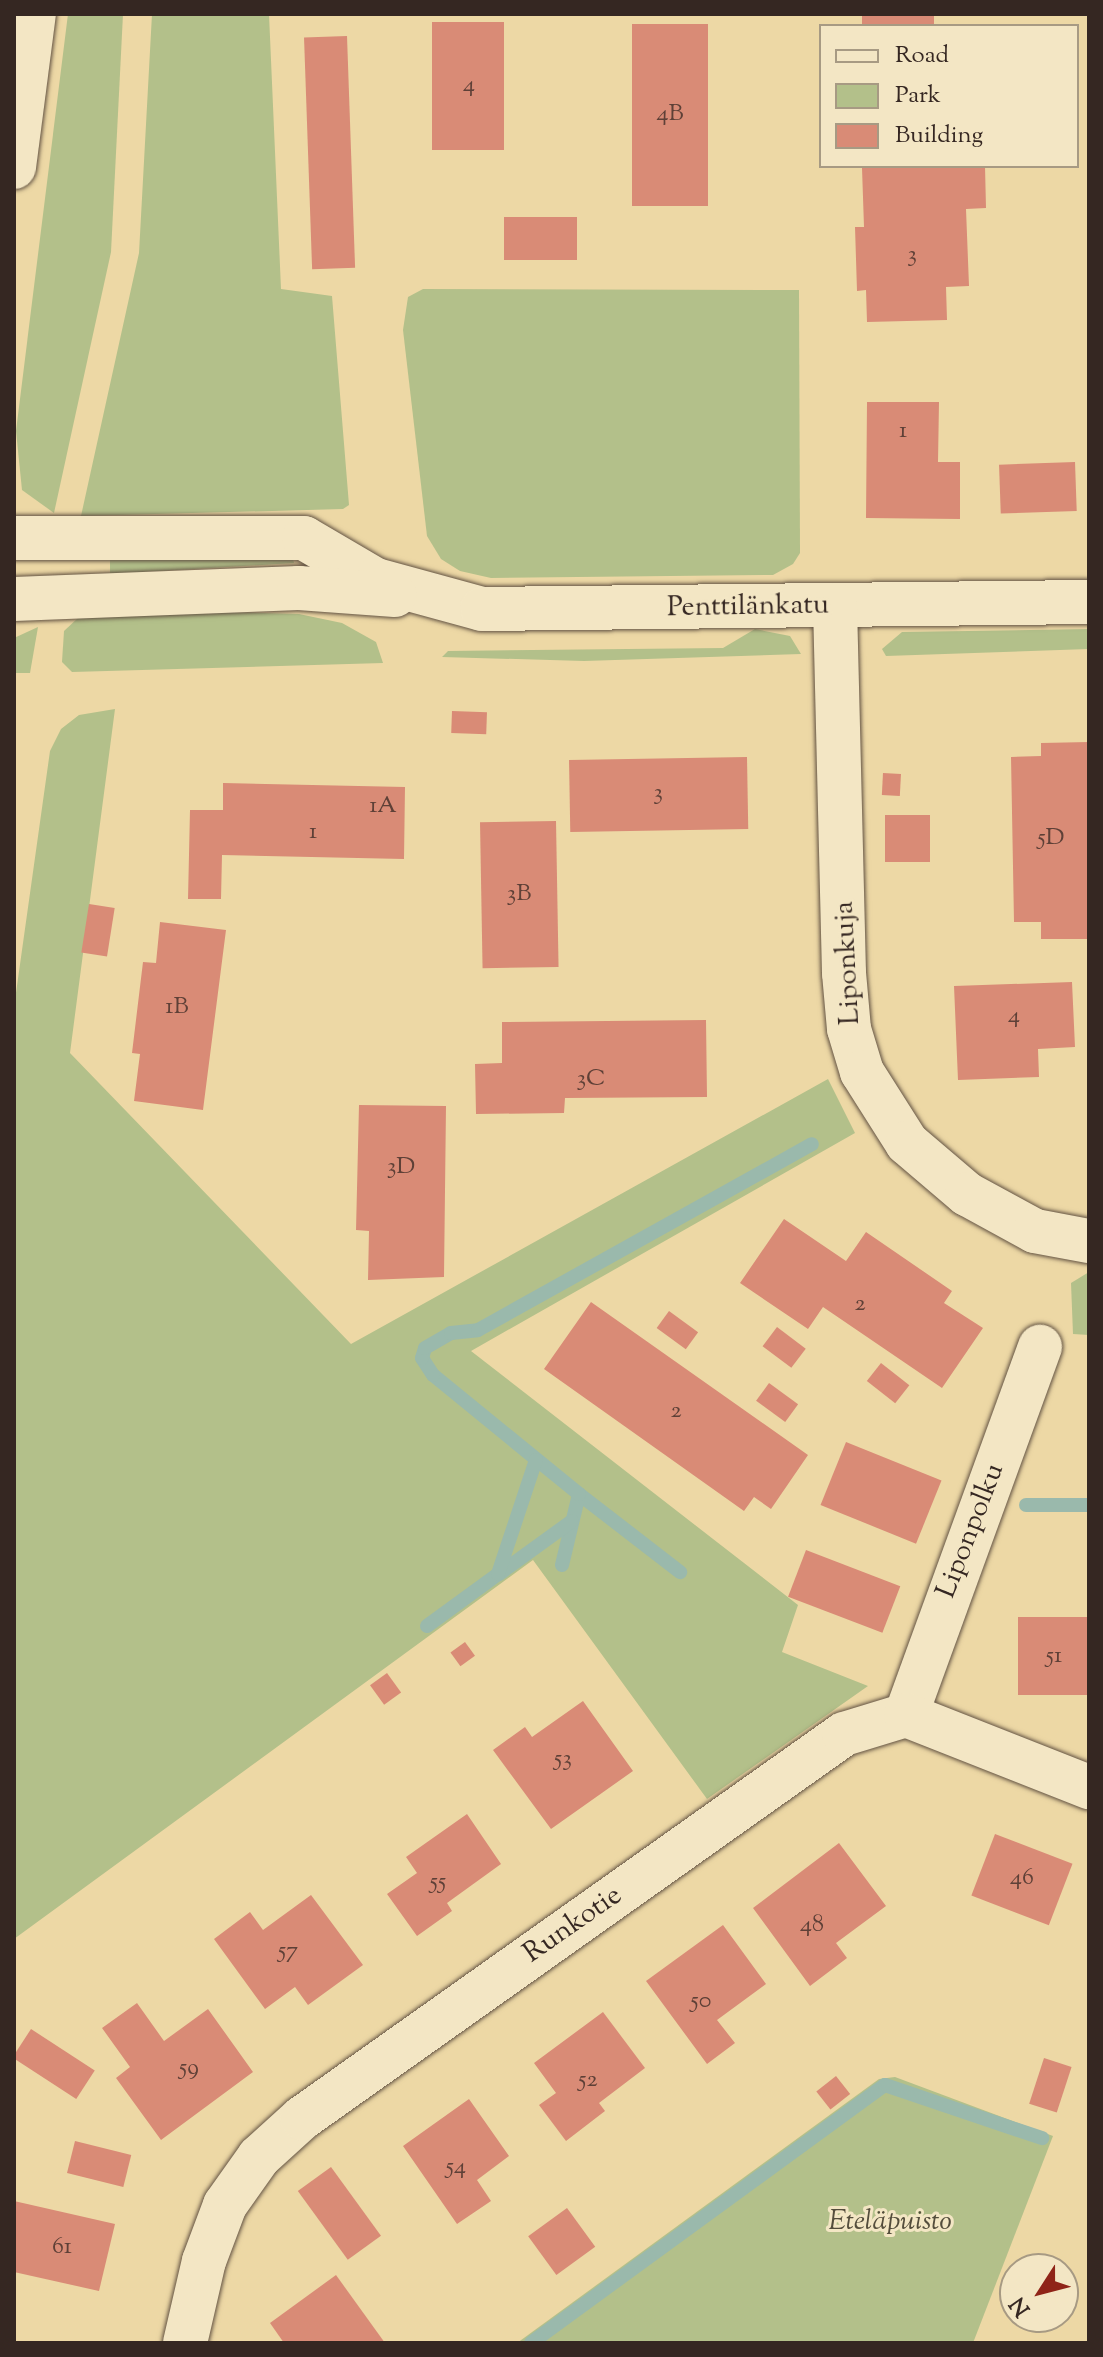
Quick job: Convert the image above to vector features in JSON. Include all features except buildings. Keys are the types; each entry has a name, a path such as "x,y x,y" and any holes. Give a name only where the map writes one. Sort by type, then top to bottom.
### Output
{"street":[{"path":"14,167 34,14"},
{"name":"Penttilänkatu","path":"14,538 304,538 393,586 482,609 536,611 1089,602"},
{"name":"Penttilänkatu","path":"14,599 393,586"},
{"name":"Liponkuja","path":"835,605 844,973 849,1029 862,1072 907,1143 967,1194 1035,1231 1089,1241"},
{"name":"Liponpolku","path":"906,1715 1040,1347"},
{"path":"906,1715 1089,1787"},
{"name":"Runkotie","path":"185,2343 204,2261 225,2205 259,2157 302,2118 844,1734 906,1715"}],"green space":[{"path":"68,14 123,14 111,252 54,513 22,490 16,431"},
{"path":"152,14 269,14 281,289 332,296 349,505 343,509 81,516 139,253"},
{"path":"423,289 799,290 800,553 793,564 773,575 491,578 460,571 441,559 427,536 403,330 408,297"},
{"path":"110,558 293,559 294,563 110,574"},
{"path":"200,611 299,614 342,623 376,642 383,663 72,672 62,662 64,631 79,617"},
{"path":"38,627 30,673 14,673 14,638"},
{"path":"755,629 790,636 801,654 584,661 442,657 448,651 723,648"},
{"path":"1089,629 1089,649 886,656 882,649 902,632"},
{"path":"115,709 70,1053 351,1344 828,1079 855,1133 471,1351 798,1605 782,1652 868,1686 707,1799 533,1560 14,1939 14,1007 50,751 61,729 79,715"},
{"path":"1089,1272 1089,1335 1073,1334 1071,1283"},
{"name":"Eteläpuisto","path":"895,2077 1053,2136 1008,2253 999,2253 999,2276 973,2343 517,2343 879,2079"}],"waterway":[{"path":"562,1565 579,1494 433,1375 422,1358 425,1348 451,1333 478,1330 812,1144"},
{"path":"427,1626 498,1574 536,1460"},
{"path":"579,1494 680,1572"},
{"path":"1026,1505 1089,1505"},
{"path":"499,1574 572,1521"},
{"path":"531,2343 885,2085 1042,2138"}]}
